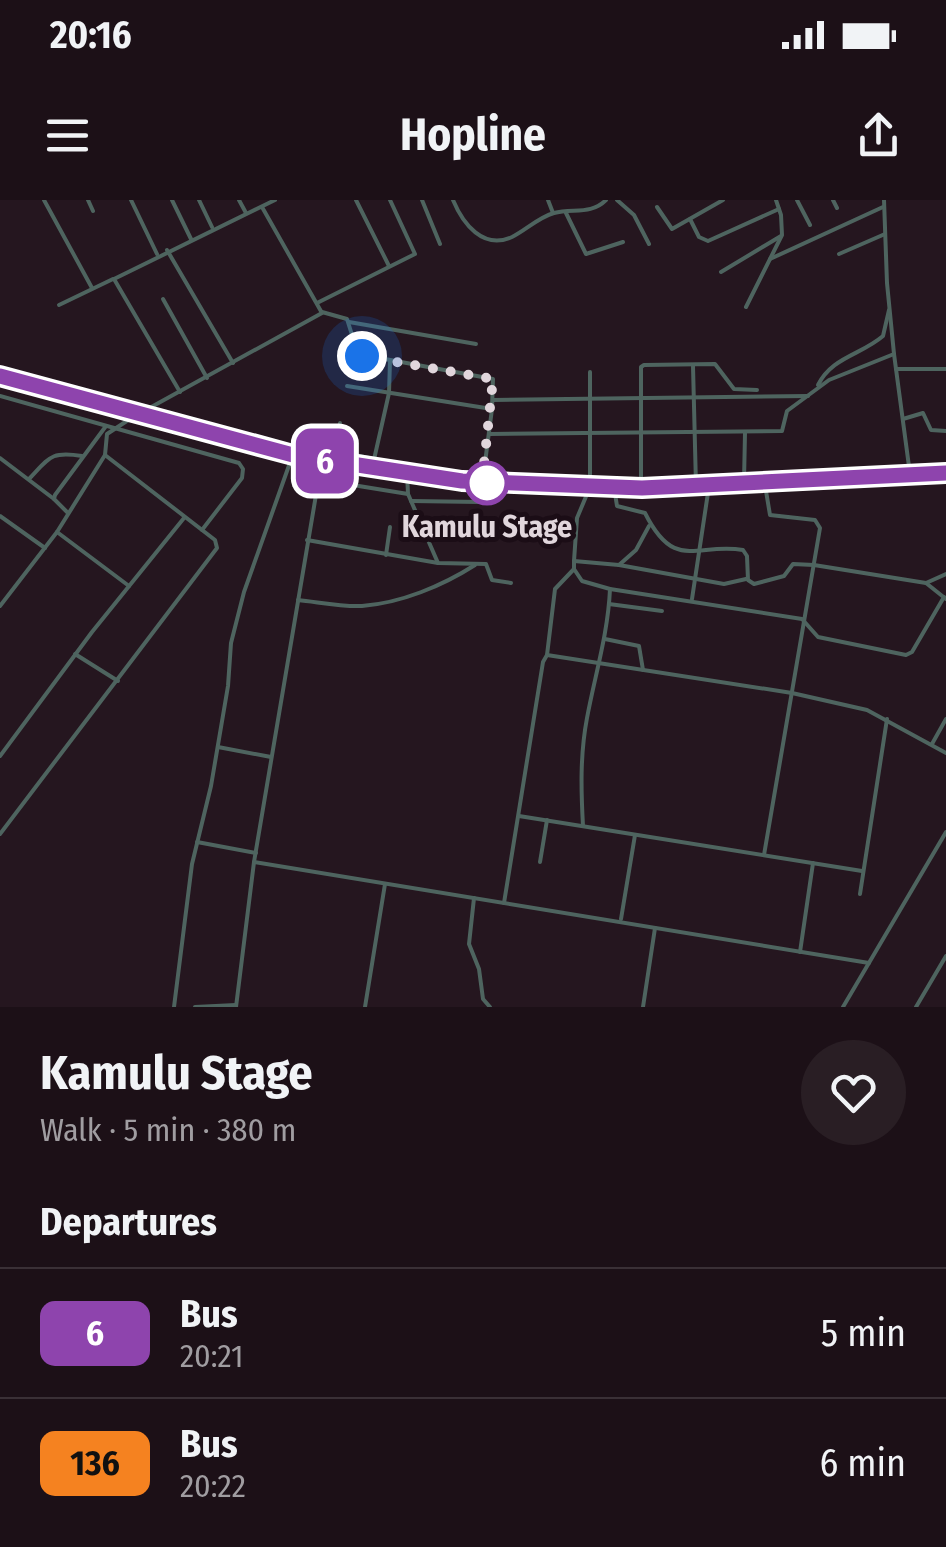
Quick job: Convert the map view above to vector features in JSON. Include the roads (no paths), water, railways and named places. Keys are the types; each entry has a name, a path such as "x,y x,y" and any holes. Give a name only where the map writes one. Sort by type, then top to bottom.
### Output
{"highway":[{"path":"0,376 35,396 138,414 293,455 482,483 642,488 946,473"}],"street":[{"path":"44,200 92,288"},
{"path":"88,200 93,211"},
{"path":"131,200 158,255"},
{"path":"172,200 191,239"},
{"path":"199,200 213,228"},
{"path":"240,200 246,213"},
{"path":"59,305 275,200"},
{"path":"356,200 390,266"},
{"path":"317,303 416,253 390,200"},
{"path":"422,200 440,244"},
{"path":"453,200 460,216 476,234 488,239 512,237 553,214 595,209 606,200"},
{"path":"548,200 553,214"},
{"path":"617,200 634,215 649,244"},
{"path":"658,207 672,230 723,200"},
{"path":"746,307 782,236 776,200"},
{"path":"797,200 810,225"},
{"path":"833,200 837,208"},
{"path":"770,259 884,203 889,309 910,474"},
{"path":"262,207 322,312"},
{"path":"690,219 699,237 708,241 779,208"},
{"path":"566,212 586,254 623,242"},
{"path":"839,254 886,234"},
{"path":"721,272 782,236"},
{"path":"167,250 233,363"},
{"path":"114,278 180,392"},
{"path":"163,298 207,378"},
{"path":"489,434 782,431 787,411 812,396 823,374 842,358 883,336 889,309"},
{"path":"54,499 82,456 109,427 207,378 322,312 350,322 476,344"},
{"path":"350,322 355,353 494,381 482,483"},
{"path":"816,389 894,354"},
{"path":"340,423 336,451 373,464 389,393 390,361"},
{"path":"642,488 644,365 717,365 736,397"},
{"path":"693,365 696,486"},
{"path":"896,369 946,369"},
{"path":"574,561 724,584 748,578 758,584 784,576 793,564 814,565 926,583 945,598 909,655 818,636 802,620 610,589 579,579 574,568 574,561 577,518 590,487 590,372"},
{"path":"346,386 492,409"},
{"path":"734,390 757,390"},
{"path":"0,396 35,396 109,427 242,466 242,478 202,530"},
{"path":"493,400 812,396"},
{"path":"902,419 924,414 931,430 946,431"},
{"path":"0,606 57,532 105,455 109,427"},
{"path":"744,481 745,433"},
{"path":"29,479 59,452 82,456"},
{"path":"0,834 218,548 217,542 105,455"},
{"path":"174,1007 197,842 218,747 231,643 244,592 293,455"},
{"path":"0,458 68,513"},
{"path":"195,1007 236,1006 254,862 316,488 331,477 357,475 358,466"},
{"path":"407,474 410,501 438,563"},
{"path":"764,480 770,515 818,523 764,855"},
{"path":"323,481 408,494"},
{"path":"692,600 710,486"},
{"path":"614,487 617,506 643,512 650,525 678,550 699,554 743,550 748,578"},
{"path":"410,501 480,502"},
{"path":"0,516 45,548"},
{"path":"1,754 184,518"},
{"path":"618,565 636,550 650,525"},
{"path":"386,554 390,527"},
{"path":"57,532 130,586"},
{"path":"307,540 438,563 486,564 492,580 511,584"},
{"path":"298,600 354,606 374,604 440,584 477,564"},
{"path":"504,903 555,589 574,568"},
{"path":"926,583 946,574"},
{"path":"582,826 582,749 605,639 610,589"},
{"path":"610,604 662,610"},
{"path":"605,639 639,646 643,670"},
{"path":"75,654 118,681"},
{"path":"547,655 792,693 867,710 946,753"},
{"path":"860,894 887,719"},
{"path":"932,744 946,719"},
{"path":"218,747 272,758"},
{"path":"519,816 862,871"},
{"path":"540,862 547,820"},
{"path":"843,1007 946,832"},
{"path":"621,922 635,835"},
{"path":"197,842 256,853"},
{"path":"254,862 869,963"},
{"path":"800,952 814,863"},
{"path":"365,1007 385,884"},
{"path":"474,898 469,944 479,968 483,999 490,1007"},
{"path":"643,1007 655,927"},
{"path":"916,1007 946,956"}],"place":[{"name":"Kamulu Stage","path":"487,483"}]}
